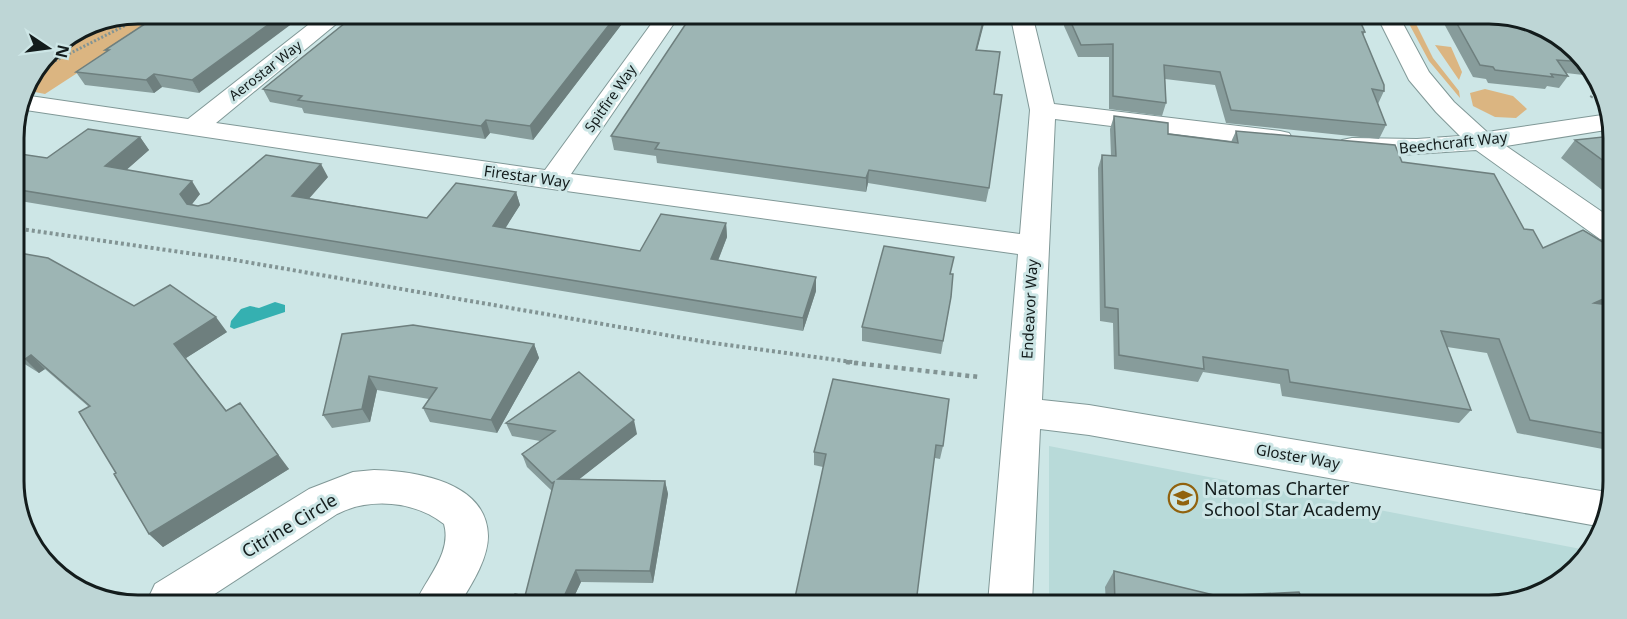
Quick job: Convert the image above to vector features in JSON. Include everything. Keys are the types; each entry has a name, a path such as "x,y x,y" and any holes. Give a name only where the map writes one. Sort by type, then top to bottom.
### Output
{"street":[{"name":"Aerostar Way","path":"195,126 323,24"},
{"name":"Spitfire Way","path":"552,180 662,24"},
{"name":"Endeavor Way","path":"1011,595 1042,110 1023,24"},
{"path":"1392,24 1418,75 1444,107 1480,140 1603,225"},
{"name":"Firestar Way","path":"29,103 552,180 1033,246"},
{"name":"Beechcraft Way","path":"1042,110 1190,130 1385,148 1428,147 1602,122"},
{"path":"257,163 282,140"},
{"name":"Gloster Way","path":"1023,412 1101,422 1599,509"},
{"name":"Citrine Circle","path":"176,595 324,501 354,488 374,486 438,498 456,507 464,518 468,539 465,554 443,595"}],"path":[{"path":"78,49 127,25"},
{"path":"1589,102 1593,92"},
{"path":"24,230 367,282 706,342 979,377"}],"shaded area":[{"path":"153,24 78,73 78,41 116,26"},
{"path":"1409,24 1416,24 1433,58 1459,91 1460,98 1429,61"},
{"path":"1435,45 1451,47 1462,72 1459,80"},
{"path":"41,78 70,78 45,94 34,92"},
{"path":"1485,89 1513,96 1527,109 1516,118 1495,117 1473,106 1470,93"},
{"name":"Natomas Charter School Star Academy","path":"1049,446 1580,549 1570,562 1546,580 1518,591 1496,595 1049,595"}],"water":[{"path":"275,302 285,305 285,312 234,329 230,327 231,321 241,309 250,306 259,308"}],"building":[{"path":"145,24 269,24 192,80 154,74 146,80 78,72 109,50 105,50"},
{"path":"344,24 610,24 530,126 486,120 481,126 298,100 302,96 263,89"},
{"path":"686,24 982,24 976,50 1000,52 994,94 1002,95 989,188 869,170 866,178 655,149 659,143 611,136"},
{"path":"1072,24 1361,24 1365,32 1362,32 1384,85 1384,91 1372,89 1386,125 1231,110 1220,72 1164,65 1166,103 1113,96 1113,44 1081,45"},
{"path":"1457,24 1496,24 1526,30 1552,43 1573,61 1557,60 1568,76 1551,74 1553,77 1495,70 1493,67 1480,65"},
{"path":"1114,116 1168,123 1168,134 1238,143 1236,131 1395,145 1402,162 1494,174 1524,229 1533,230 1543,248 1583,230 1603,242 1603,299 1594,303 1603,304 1603,433 1530,420 1499,339 1441,331 1471,410 1290,382 1288,370 1203,357 1204,369 1119,355 1118,309 1105,307 1102,155 1116,156"},
{"path":"88,129 140,137 105,166 192,181 180,194 187,204 198,206 209,203 266,155 321,164 292,196 427,218 456,183 516,192 493,226 640,251 661,214 726,223 711,259 816,277 803,318 24,191 24,155 47,158"},
{"path":"1603,137 1603,160 1575,140"},
{"path":"884,246 954,257 950,274 953,274 951,297 943,341 862,327"},
{"path":"24,254 48,258 134,306 170,285 216,317 174,344 226,411 240,403 278,455 149,534 79,412 90,406 31,355 25,359"},
{"path":"413,325 534,344 491,420 423,408 437,388 369,376 362,409 323,415 342,334"},
{"path":"579,372 634,420 558,479 665,481 650,571 576,570 565,595 525,595 554,482 552,483 522,454 555,431 506,423"},
{"path":"833,379 949,399 943,446 936,445 917,595 796,595 826,454 814,452"},
{"path":"1114,571 1214,595 1115,595"},
{"path":"1299,592 1300,595 1238,595"}],"place":[{"name":"Natomas Charter School Star Academy","path":"1183,498"}]}
